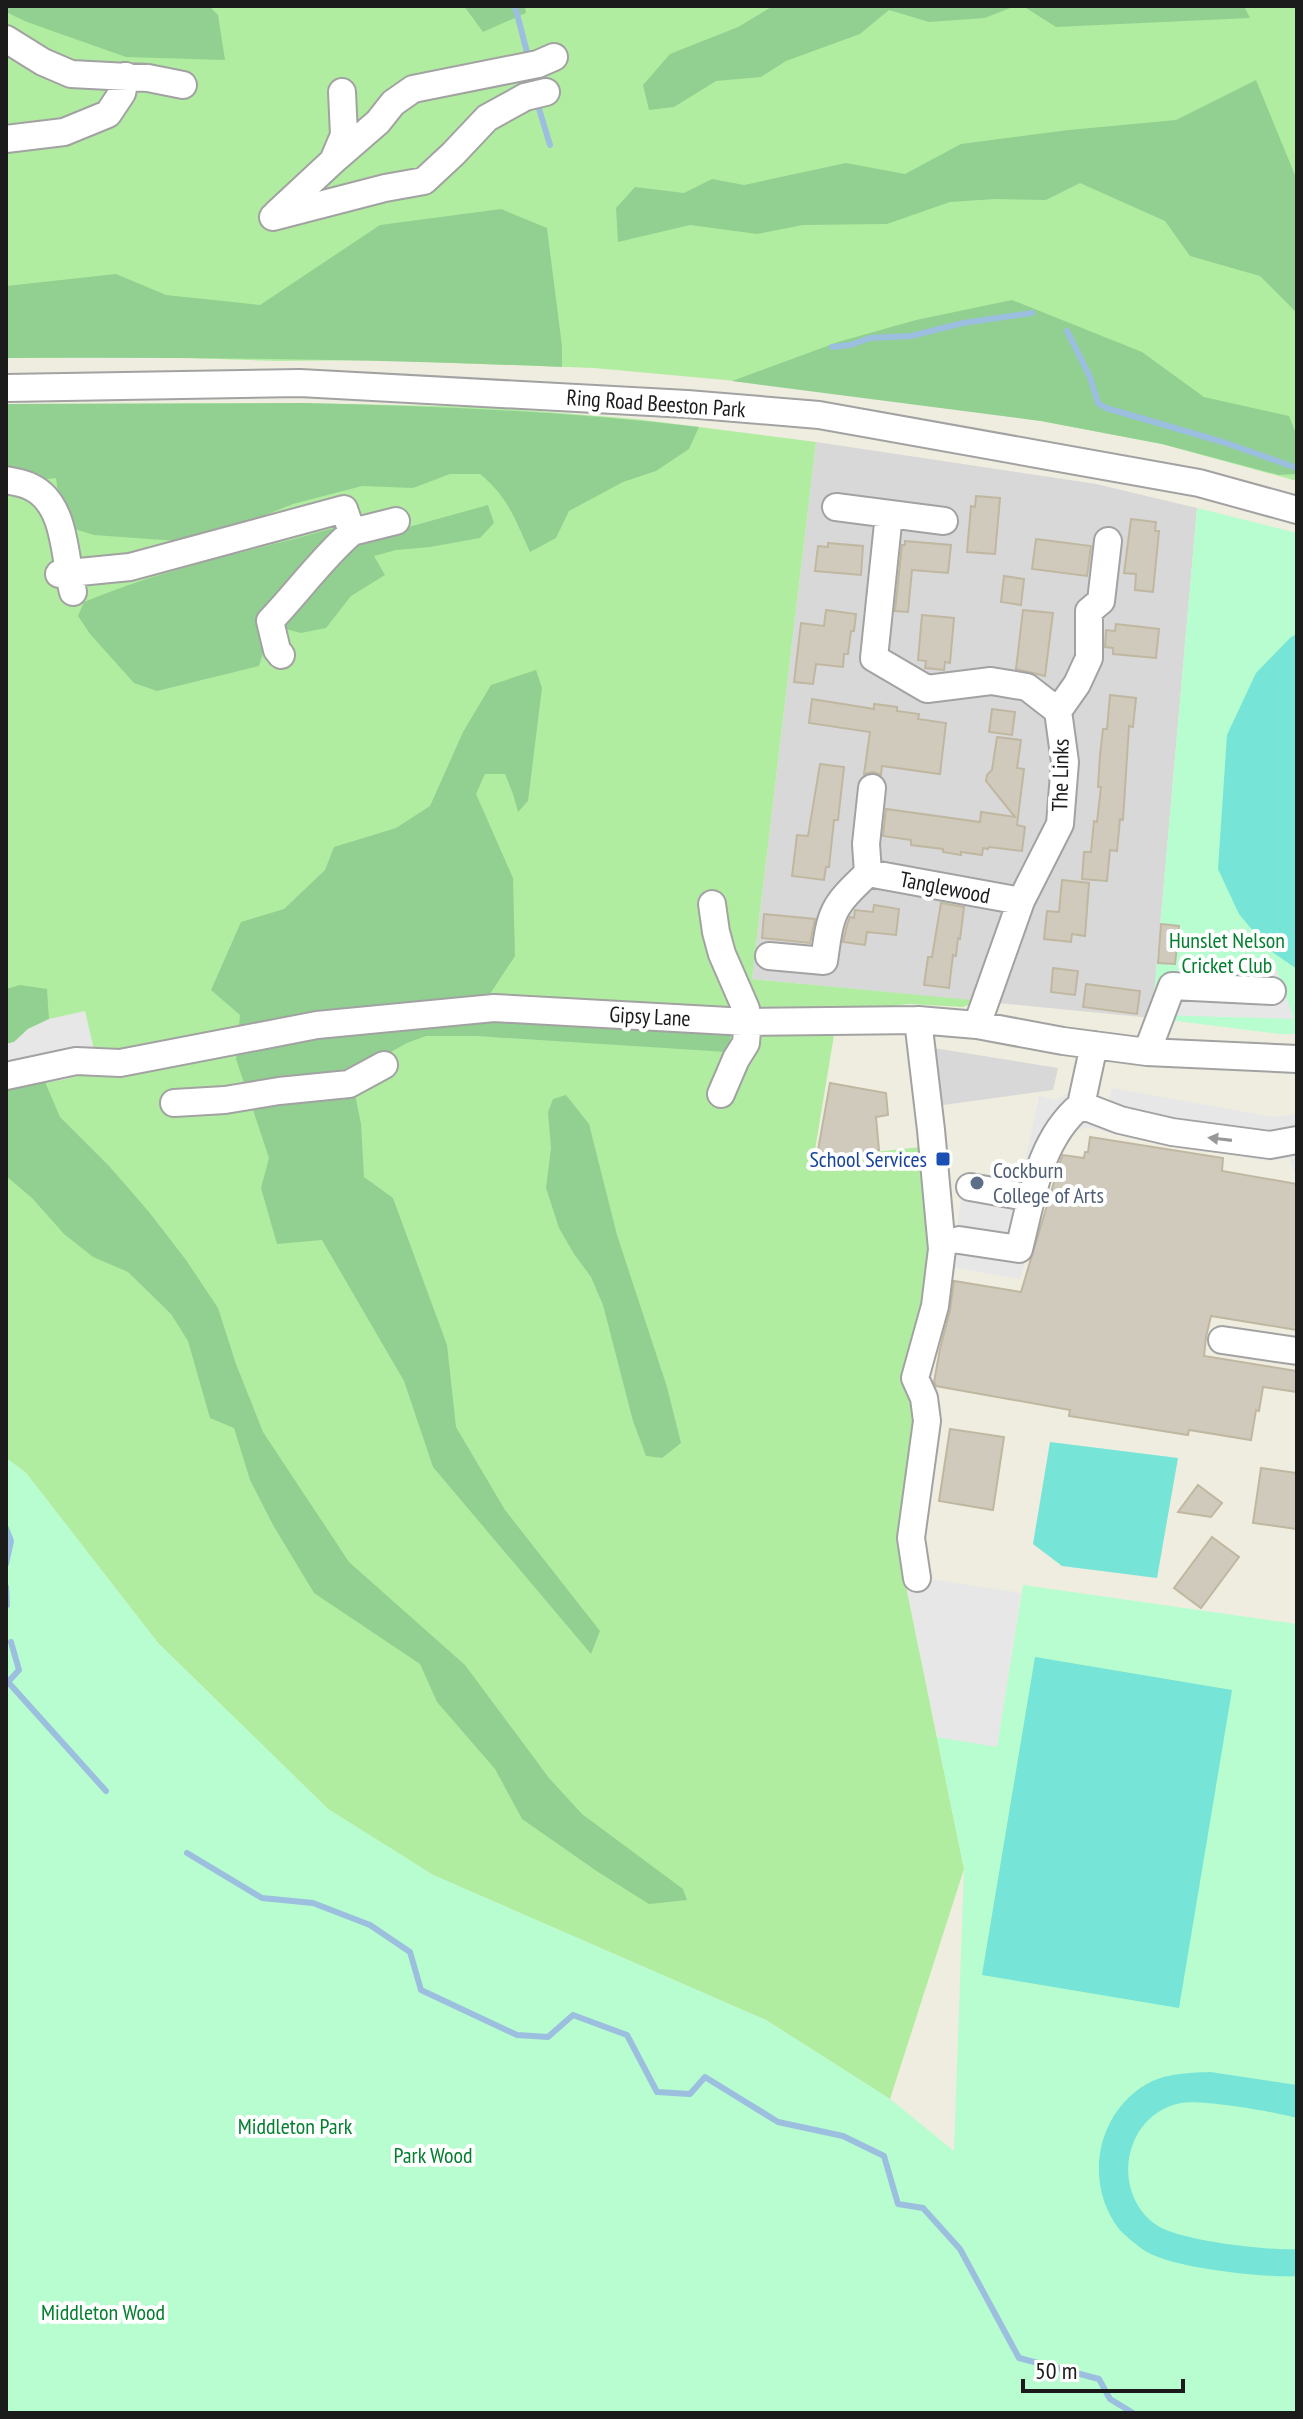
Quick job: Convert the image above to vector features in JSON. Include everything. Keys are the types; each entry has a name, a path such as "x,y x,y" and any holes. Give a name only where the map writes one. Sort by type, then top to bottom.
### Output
{"street":[{"path":"6,39 43,62 71,74 148,78 183,85"},
{"path":"546,92 525,97 487,118 424,181 273,217 378,122 393,103 413,89 538,64 554,57"},
{"path":"6,139 64,132 108,114 122,93 126,76"},
{"path":"333,161 344,135 342,92"},
{"name":"Ring Road Beeston Park","path":"6,388 300,383 687,404 819,415 1199,483 1297,510"},
{"path":"6,480 30,486 42,494 56,513 64,544 67,580 130,567 344,509 352,532"},
{"path":"836,507 944,521"},
{"name":"The Links","path":"889,514 874,658 927,689 991,681 1027,687 1058,711 1065,762 1060,824 1021,901 977,1025"},
{"path":"281,655 270,621 328,553 352,532 396,521"},
{"path":"1058,711 1077,684 1089,658 1087,606 1108,541"},
{"name":"Tanglewood","path":"872,788 859,882 1021,901"},
{"path":"769,956 824,961 832,913 838,902 859,882"},
{"path":"712,904 722,954 746,1009 744,1021 747,1030 746,1043 721,1094"},
{"path":"1147,1052 1172,986 1272,991"},
{"name":"Gipsy Lane","path":"6,1076 76,1061 120,1063 317,1025 494,1008 744,1021 918,1020 977,1025 1147,1052 1297,1059"},
{"path":"917,1578 911,1538 927,1421 924,1398 915,1378 935,1306 942,1249 918,1020"},
{"path":"959,1240 1019,1249 1042,1164 1054,1136 1066,1118 1081,1105 1094,1045"},
{"path":"174,1103 225,1100 349,1084 384,1065"},
{"path":"1081,1105 1120,1120 1172,1132 1270,1145 1297,1140"},
{"path":"970,1187 1032,1198"},
{"path":"1222,1340 1297,1351"}],"shaded area":[{"path":"816,442 1096,484 1197,508 1152,1018 752,979"},
{"path":"1297,634 1297,969 1268,949 1239,914 1218,869 1227,735 1256,673"},
{"name":"Hunslet Nelson Cricket Club","path":"1205,959 1274,963 1294,1019 1158,1015 1162,974 1202,977"},
{"path":"85,1011 99,1071 6,1088 6,1044 49,1019"},
{"path":"934,1048 1058,1068 1053,1090 936,1106"},
{"name":"Cockburn College of Arts","path":"1075,1088 1097,1091 1108,1105 1112,1088 1274,1117 1297,1114 1297,1172 1294,1173 1289,1158 1268,1161 1088,1127 1065,1138 1054,1161 1020,1279 951,1267 964,1180 1020,1186 1039,1096 1056,1100"},
{"path":"1050,1442 1178,1458 1157,1578 1062,1566 1033,1544"},
{"path":"904,1575 1021,1593 997,1747 937,1737"},
{"path":"1035,1657 1232,1690 1179,2008 982,1975"},
{"path":"1210,2072 1297,2085 1297,2118 1191,2102 1161,2110 1146,2122 1135,2138 1129,2157 1128,2176 1133,2195 1143,2212 1158,2226 1170,2231 1226,2244 1297,2249 1297,2276 1217,2270 1155,2256 1124,2234 1108,2211 1101,2191 1100,2151 1115,2114 1128,2098 1153,2081 1177,2074"}],"green space":[{"path":"6,6 1297,6 1297,481 1162,444 1041,421 725,380 594,368 374,360 6,358"},
{"path":"6,6 209,6 218,15 225,60 126,57 27,22 6,12"},
{"path":"464,6 525,6 526,13 483,32"},
{"path":"773,6 1015,6 985,18 929,22 889,10 860,34 786,61 761,77 716,81 674,107 649,110 643,85 670,54 738,27"},
{"path":"1023,6 1244,6 1250,18 1056,27"},
{"path":"1256,80 1297,180 1297,313 1260,276 1190,256 1165,221 1080,183 1046,200 950,202 887,224 803,225 757,234 690,225 618,242 616,208 635,187 684,193 712,179 744,185 846,163 905,174 961,144 1176,120"},
{"path":"501,209 547,228 562,367 284,359 6,358 6,286 116,274 166,295 260,305 380,225"},
{"path":"1012,300 1142,352 1204,397 1289,416 1297,436 1297,474 1279,475 1162,444 1041,421 732,381 838,342 916,320"},
{"path":"302,403 486,407 636,419 816,442 752,979 972,1000 963,1007 909,1004 875,1008 835,1029 813,1162 852,1168 856,1154 939,1145 946,1193 906,1487 900,1557 964,1869 890,2099 766,2020 433,1875 328,1809 158,1643 26,1473 6,1458 6,404"},
{"path":"302,403 501,410 699,427 689,449 656,471 623,482 569,511 556,538 530,552 504,500 480,474 450,474 413,488 362,486 293,504 240,525 177,541 94,535 62,525 56,478 12,483 6,479 6,404"},
{"path":"488,505 494,523 480,538 374,556 385,575 351,596 326,628 301,633 282,628 260,612 266,643 259,666 157,691 134,683 78,616 84,602 145,579 208,561 334,528 358,541"},
{"name":"Hunslet Nelson Cricket Club","path":"1197,508 1297,533 1297,1034 1152,1018"},
{"path":"536,670 542,688 528,801 518,812 505,774 485,774 476,794 513,878 515,956 488,997 732,1032 727,1052 476,1036 426,1036 351,1074 361,1124 364,1177 393,1198 447,1345 456,1427 505,1510 600,1631 591,1654 433,1467 404,1381 322,1240 277,1244 261,1188 269,1158 236,1059 240,1015 211,990 241,922 284,909 325,870 334,847 396,828 430,806 463,732 491,685"},
{"path":"20,985 47,989 49,1019 6,1044 6,989"},
{"path":"45,1082 60,1117 149,1212 218,1308 263,1432 349,1562 465,1665 549,1778 582,1814 683,1889 687,1900 649,1904 522,1819 495,1769 437,1702 420,1664 314,1593 250,1480 234,1428 210,1418 188,1341 171,1314 128,1272 93,1257 64,1234 32,1198 6,1176 6,1088"},
{"path":"566,1095 589,1124 617,1235 667,1387 681,1443 662,1458 646,1456 633,1421 603,1305 591,1277 559,1228 546,1188 551,1148 548,1112 553,1099"},
{"name":"Middleton Park","path":"6,1458 26,1473 158,1643 328,1809 433,1875 766,2020 890,2099 954,2151 964,1869 937,1737 997,1746 1023,1585 1297,1624 1297,2413 6,2413"}],"building":[{"path":"976,496 1000,498 995,554 967,552 971,506 975,507"},
{"path":"1131,519 1156,522 1155,531 1159,531 1153,592 1135,590 1136,574 1124,573"},
{"path":"1036,539 1091,546 1087,576 1032,569"},
{"path":"905,541 951,545 948,573 912,570 908,612 895,611 902,545"},
{"path":"828,543 863,546 861,575 815,571 818,546 828,547"},
{"path":"1004,576 1024,579 1021,605 1001,602"},
{"path":"826,610 856,614 843,667 816,664 813,684 794,682 801,623 824,626"},
{"path":"1023,610 1053,613 1045,676 1016,669"},
{"path":"922,615 954,618 950,663 945,662 944,670 925,668 926,661 918,660"},
{"path":"1116,624 1159,629 1156,658 1113,654 1113,648 1105,647 1106,630 1115,631"},
{"path":"1110,695 1136,698 1133,727 1129,726 1123,820 1120,819 1117,851 1110,850 1107,881 1082,879 1084,852 1091,852 1094,821 1097,822 1101,787 1098,787 1100,755 1103,729 1107,729"},
{"path":"812,699 874,709 874,704 897,707 897,711 919,714 918,719 946,723 940,774 882,766 881,775 873,772 864,774 870,732 809,723"},
{"path":"992,709 1015,712 1012,735 989,732"},
{"path":"997,737 1021,740 1017,768 1024,769 1017,825 1025,827 1022,851 989,847 983,848 982,855 961,852 961,855 911,845 911,840 883,836 886,809 980,822 981,812 1015,817 986,781 992,770"},
{"path":"820,764 844,767 838,820 834,820 829,867 826,867 824,880 792,876 797,835 808,836"},
{"path":"1062,880 1089,883 1085,936 1072,934 1071,942 1044,939 1047,911 1059,912"},
{"path":"941,903 964,907 949,988 924,985"},
{"path":"874,905 899,909 896,935 867,932 865,945 843,942 855,910 873,912"},
{"path":"764,914 815,919 810,943 762,938"},
{"name":"Hunslet Nelson Cricket Club","path":"1161,924 1179,926 1175,964 1158,963"},
{"path":"1053,968 1078,971 1075,995 1051,992"},
{"path":"1086,984 1140,991 1137,1014 1083,1007"},
{"path":"830,1083 886,1093 888,1115 876,1117 879,1150 854,1152 852,1162 817,1156"},
{"path":"1090,1137 1223,1158 1222,1171 1297,1184 1297,1330 1211,1316 1206,1337 1204,1356 1297,1371 1297,1392 1263,1387 1251,1440 1189,1430 1188,1435 1069,1416 1070,1410 936,1386 934,1382 954,1281 1021,1292 1061,1159 1063,1155 1084,1158"},
{"path":"950,1429 1004,1437 993,1510 939,1501"},
{"path":"1261,1468 1297,1473 1297,1529 1253,1523"},
{"path":"1198,1485 1222,1503 1211,1517 1178,1512"},
{"path":"1212,1537 1239,1557 1201,1608 1174,1588"}],"waterway":[{"path":"515,6 529,60"},
{"path":"537,102 550,145"},
{"path":"832,347 870,338 911,336 963,323 1032,313"},
{"path":"1067,331 1090,377 1098,403 1106,408 1226,443 1297,468"},
{"path":"6,1528 11,1541 6,1564"},
{"path":"6,1587 7,1605"},
{"path":"11,1642 19,1670 8,1682 106,1791"},
{"path":"187,1853 262,1898 313,1903 370,1925 410,1952 421,1990 517,2035 548,2037 573,2015 627,2035 657,2092 690,2094 705,2077 778,2122 843,2136 884,2156 898,2204 923,2208 960,2249 1019,2358 1099,2379 1110,2399 1133,2413"}],"place":[{"name":"School Services","path":"943,1159"},
{"name":"Cockburn College of Arts","path":"977,1183"}],"park label":[{"name":"Park Wood","path":"433,2155"},
{"name":"Middleton Wood","path":"103,2312"}]}
